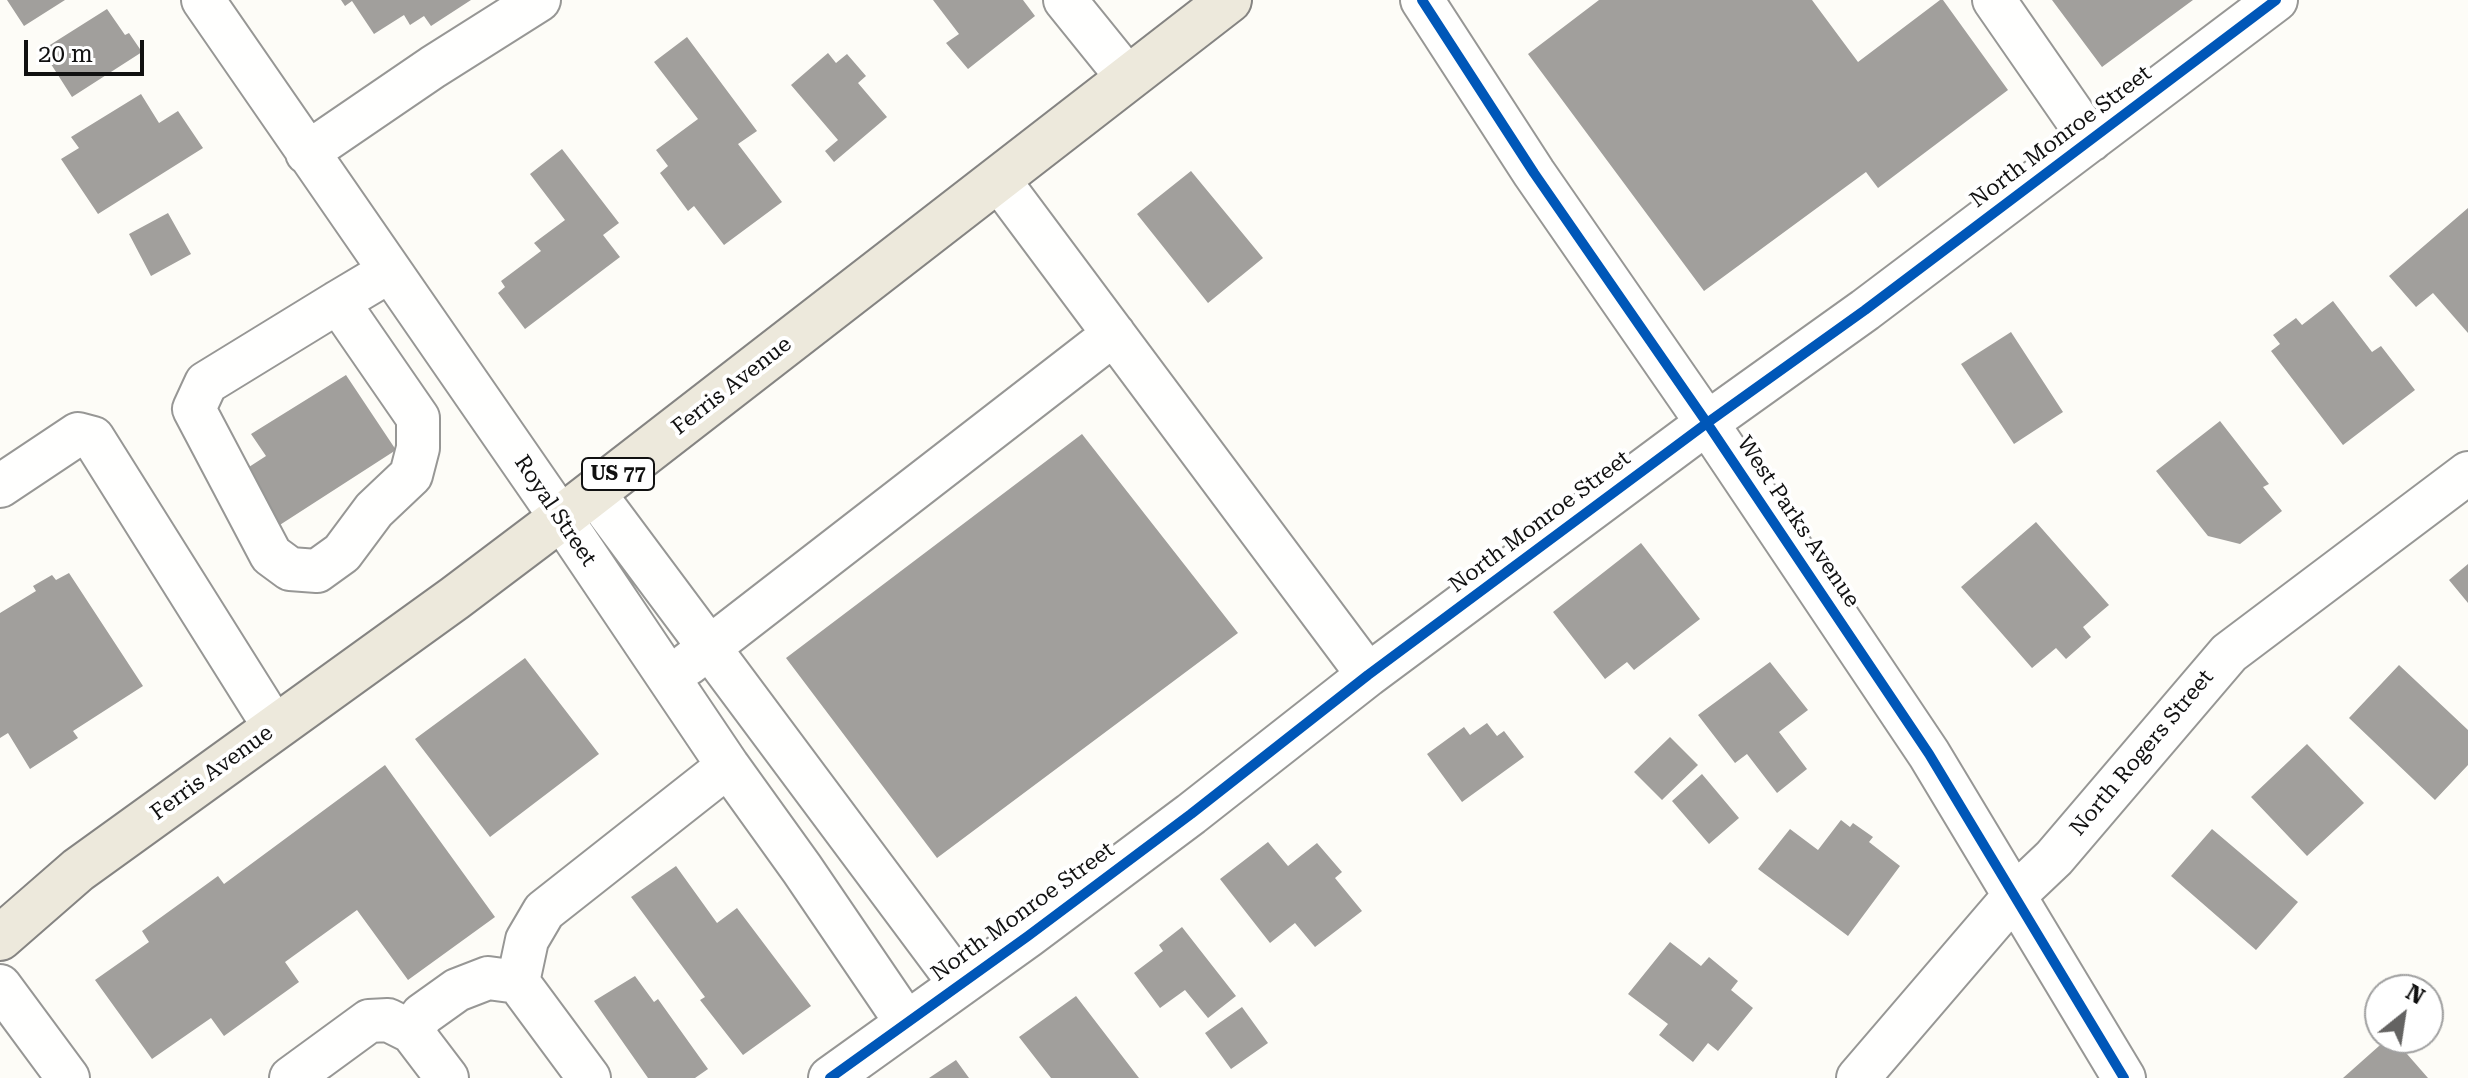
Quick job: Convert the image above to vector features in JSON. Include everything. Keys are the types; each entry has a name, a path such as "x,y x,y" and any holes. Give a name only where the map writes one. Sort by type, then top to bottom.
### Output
{"main road":[{"name":"Ferris Avenue","path":"0,938 78,870 455,598 1229,0"}],"street":[{"name":"Royal Street","path":"203,0 467,382 578,505 670,678 906,1022"},
{"path":"307,153 433,67 539,0"},
{"path":"1065,0 1128,78"},
{"name":"West Parks Avenue","path":"1422,0 1534,173 1707,423 1929,754 2124,1078"},
{"path":"1994,0 2091,140"},
{"name":"North Monroe Street","path":"830,1078 1028,936 1191,814 1368,675 1707,423 1865,310 2276,0"},
{"path":"998,179 1368,675"},
{"path":"338,302 418,418 418,448 411,475 374,510 342,553 317,571 290,569 271,555 194,409 206,383 338,302 390,271"},
{"path":"670,678 1114,334"},
{"path":"418,418 467,382"},
{"path":"0,486 78,434 93,438 275,728"},
{"name":"North Rogers Street","path":"1858,1078 2015,895 2054,858 2229,653 2468,473"},
{"path":"578,505 708,648 960,984"},
{"path":"518,982 527,940 544,911 728,766"},
{"path":"412,1032 422,1015 457,990 488,978 518,982 589,1078"},
{"path":"0,986 68,1078"},
{"path":"291,1078 369,1021 388,1020 412,1032 447,1078"}],"building":[{"path":"7,0 65,0 24,26"},
{"path":"341,0 471,0 431,26 424,16 410,25 404,15 374,34 352,1 345,6"},
{"path":"933,0 1023,0 1035,16 968,69 946,43 959,34"},
{"path":"1599,0 1812,0 1858,62 1943,0 2008,90 1878,188 1866,172 1704,291 1528,54"},
{"path":"2052,0 2193,0 2102,67"},
{"path":"107,9 125,35 129,33 142,52 72,97 42,50"},
{"path":"687,37 757,131 738,144 782,202 724,245 694,206 688,211 660,173 668,166 656,150 698,119 654,62"},
{"path":"828,53 836,63 847,54 866,76 858,83 887,117 834,162 825,151 838,140 791,85"},
{"path":"141,94 159,123 178,111 203,148 98,214 61,159 79,148 71,137"},
{"path":"562,149 619,223 603,235 620,257 525,329 498,293 505,287 501,281 541,251 534,243 565,220 530,174"},
{"path":"1191,171 1263,258 1208,303 1137,214"},
{"path":"2468,208 2468,333 2433,293 2416,307 2389,276"},
{"path":"168,213 191,254 151,276 129,234"},
{"path":"2333,301 2372,352 2381,346 2415,390 2343,445 2271,351 2280,344 2273,335 2296,318 2302,325"},
{"path":"2011,332 2063,412 2014,444 1961,364"},
{"path":"346,375 396,450 272,530 235,476 266,456 251,434"},
{"path":"2220,421 2269,484 2263,487 2282,511 2240,544 2208,536 2156,471"},
{"path":"1082,434 1238,633 937,858 786,658"},
{"path":"2036,522 2109,605 2083,627 2091,637 2066,659 2056,648 2032,668 1961,587"},
{"path":"1641,543 1700,619 1634,670 1627,662 1605,679 1553,612"},
{"path":"2468,564 2468,603 2449,580"},
{"path":"69,573 143,686 73,731 78,738 30,769 8,733 0,738 0,613 36,591 33,586 52,575 56,580"},
{"path":"525,658 599,754 490,837 415,739"},
{"path":"1770,662 1808,710 1779,732 1807,769 1777,793 1747,754 1735,763 1698,715"},
{"path":"2399,665 2468,730 2468,765 2435,800 2349,718"},
{"path":"1487,723 1497,736 1504,731 1524,757 1462,802 1427,754 1464,727 1470,735"},
{"path":"1670,737 1698,765 1662,800 1634,772"},
{"path":"2307,744 2364,803 2307,856 2251,797"},
{"path":"385,765 495,917 408,980 357,910 285,962 299,982 224,1036 211,1018 152,1059 95,980 149,942 142,931 218,876 224,884"},
{"path":"1702,774 1739,818 1709,844 1672,801"},
{"path":"1841,820 1850,827 1853,823 1873,837 1869,842 1900,866 1848,936 1758,869 1790,829 1818,850"},
{"path":"2212,829 2298,902 2256,950 2171,876"},
{"path":"1268,842 1288,866 1317,843 1342,872 1335,878 1362,911 1315,947 1295,923 1270,943 1220,879"},
{"path":"676,866 717,923 737,908 811,1006 743,1055 700,1000 705,997 631,897"},
{"path":"1182,927 1236,996 1208,1018 1185,990 1160,1008 1134,973 1163,951 1159,945"},
{"path":"1670,942 1701,966 1709,957 1738,981 1731,990 1753,1008 1718,1051 1708,1043 1693,1062 1659,1035 1668,1024 1628,994"},
{"path":"635,976 654,1002 658,999 708,1069 695,1078 648,1078 594,1001"},
{"path":"1076,996 1139,1078 1051,1078 1019,1037"},
{"path":"1242,1007 1268,1043 1231,1069 1205,1033"},
{"path":"2370,1054 2407,1054 2428,1078 2343,1078"},
{"path":"956,1060 969,1078 929,1078"}],"cycle path":[{"path":"1422,0 1534,173 1707,423 1929,754 2124,1078"},
{"path":"830,1078 1028,936 1191,814 1368,675 1707,423 1865,310 2276,0"}]}
